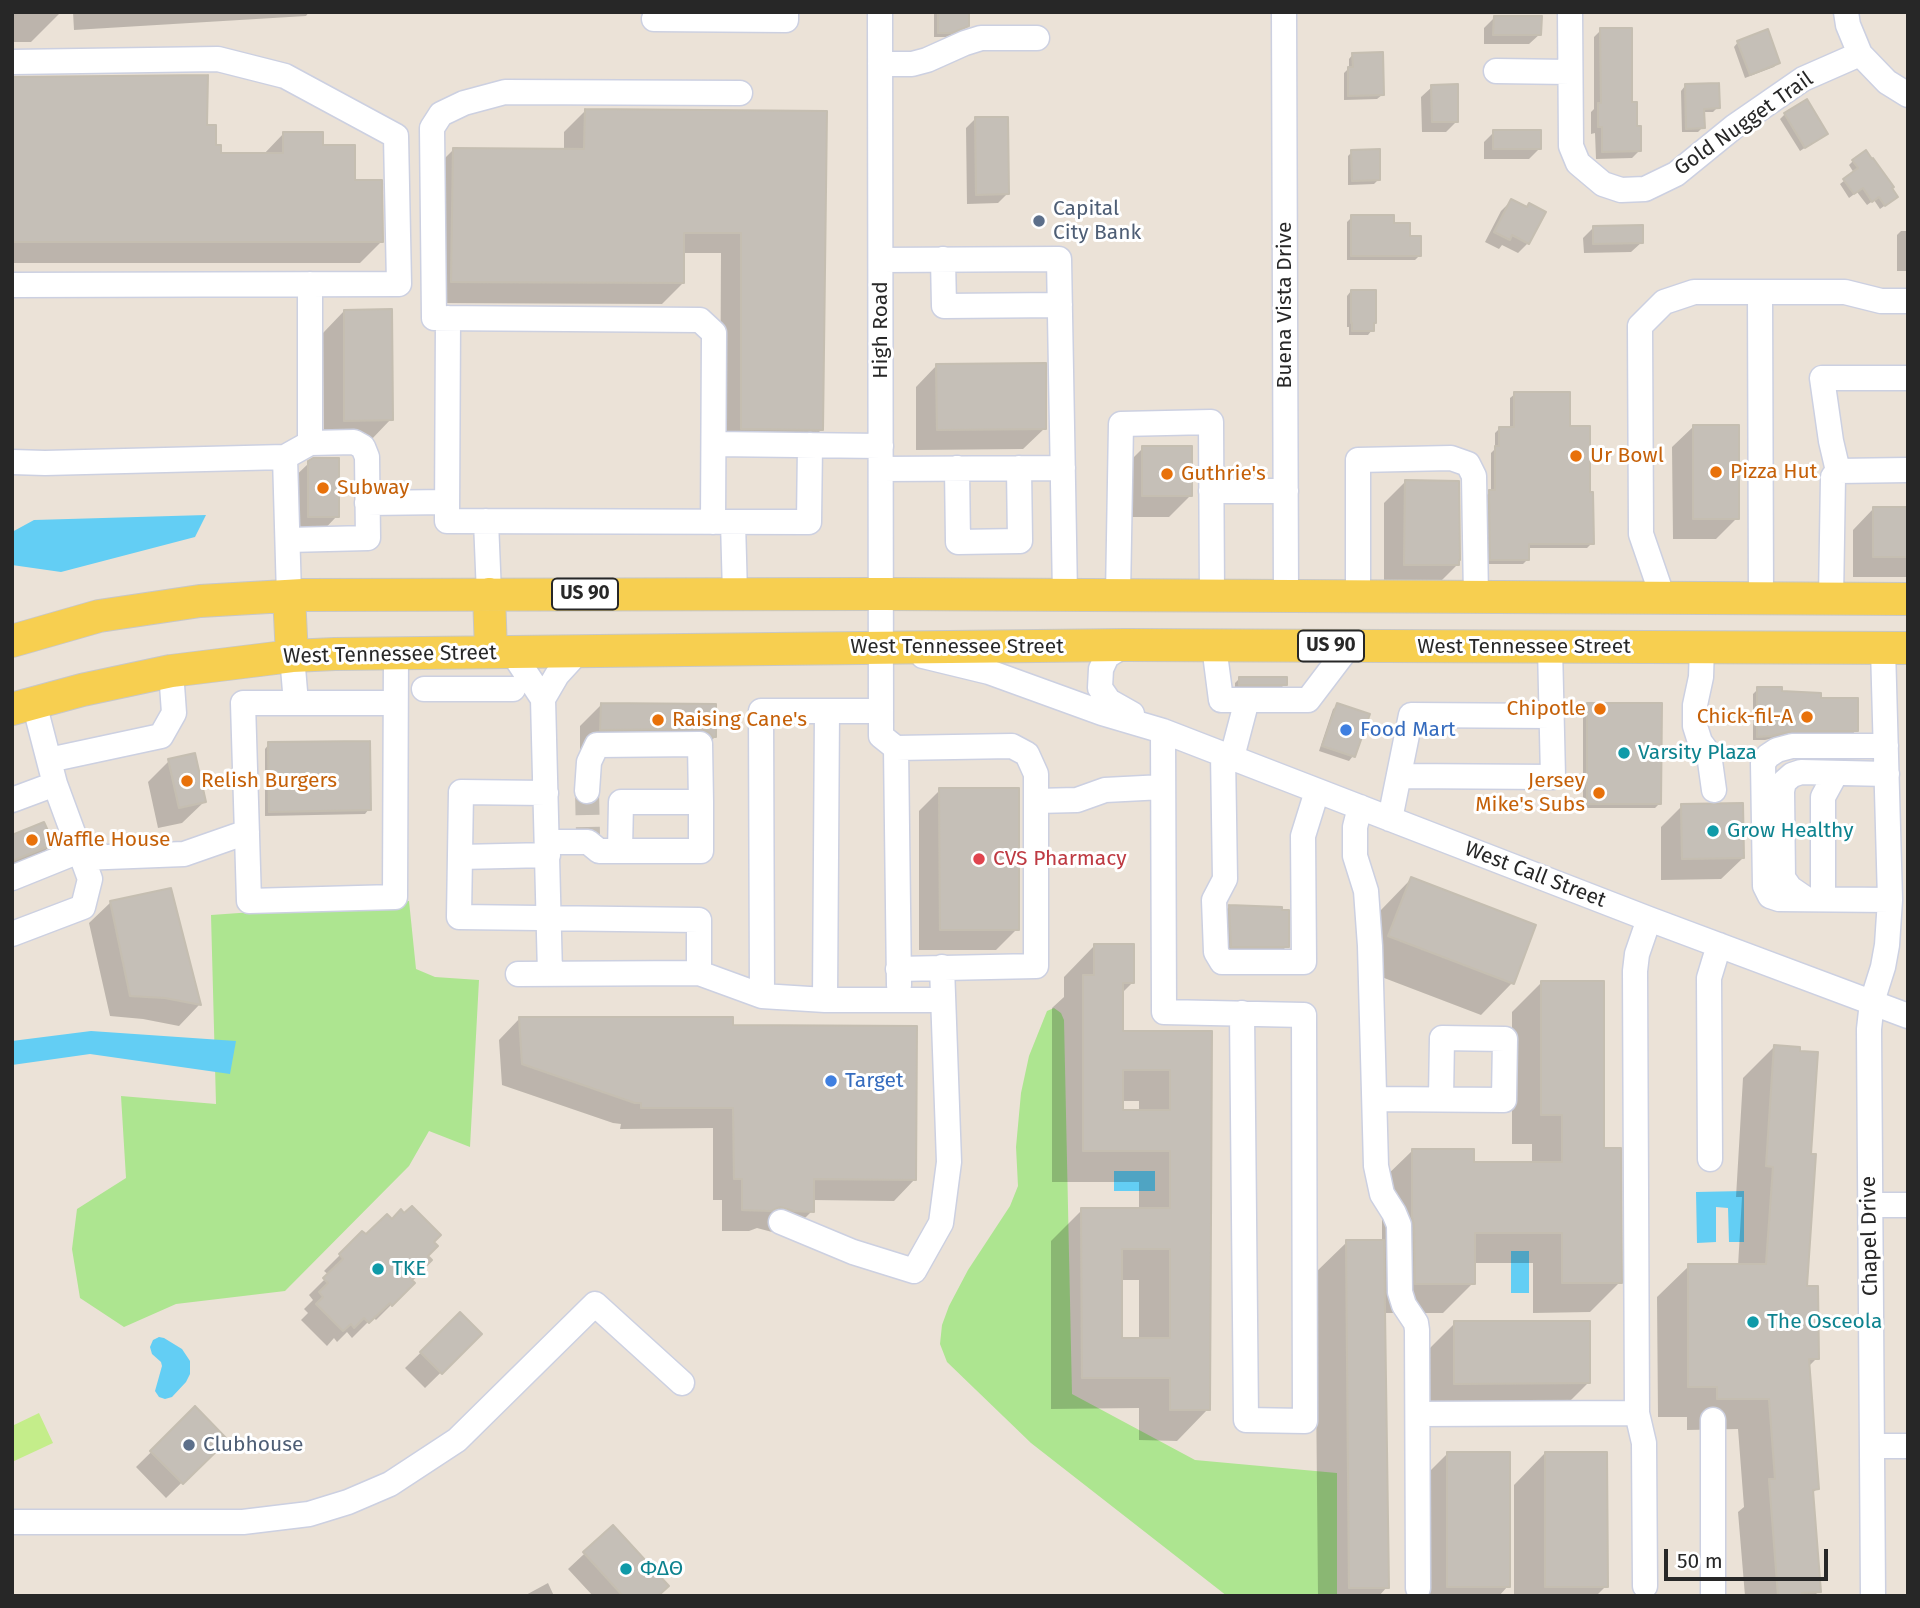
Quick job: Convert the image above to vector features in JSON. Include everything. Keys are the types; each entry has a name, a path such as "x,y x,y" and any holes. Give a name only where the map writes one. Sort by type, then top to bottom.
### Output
{"main road":[{"path":"489,594 502,652"},
{"name":"US 90","path":"12,641 99,616 200,601 289,596 882,594 1908,599"},
{"path":"289,596 292,656"},
{"path":"12,617 99,616"},
{"name":"West Tennessee Street","path":"23,706 171,671 292,656 1125,645 1895,648"}],"street":[{"path":"654,19 786,20 786,12"},
{"name":"High Road","path":"880,12 881,736 896,748"},
{"name":"Buena Vista Drive","path":"1284,12 1286,597"},
{"name":"Gold Nugget Trail","path":"1570,12 1571,146 1578,163 1603,184 1621,190 1644,189 1676,174 1735,126 1803,79 1860,54"},
{"path":"1846,12 1848,25 1860,54 1887,82 1908,95"},
{"path":"880,64 912,64 981,38 1037,38"},
{"path":"12,62 218,59 285,76 396,136 399,284 12,285"},
{"path":"1496,71 1570,72"},
{"path":"735,594 713,444 714,332 700,320 434,318 432,128 441,114 464,103 505,92 740,93"},
{"path":"881,260 1059,258 1065,595"},
{"path":"943,259 944,306 1060,305"},
{"path":"310,284 310,443"},
{"path":"1662,598 1641,534 1640,326 1664,302 1694,292 1845,292 1881,301 1908,301"},
{"path":"1760,292 1760,598"},
{"path":"448,318 447,521 809,522 810,445"},
{"path":"1838,471 1822,378 1908,378"},
{"path":"1118,596 1121,424 1211,422 1212,595"},
{"path":"12,462 285,457 310,443 354,442 363,447 367,457 368,538 288,540"},
{"path":"713,444 810,445 957,468 1063,468"},
{"path":"285,457 289,596"},
{"path":"1358,597 1358,460 1451,458 1468,464 1474,476 1476,598"},
{"path":"957,468 958,542 1020,541 1019,468"},
{"path":"1831,598 1833,477 1838,471 1908,470"},
{"path":"1212,491 1286,491"},
{"path":"367,503 447,502"},
{"path":"486,521 489,594"},
{"name":"West Call Street","path":"1125,645 1107,656 1101,669 1100,688 1109,701 1163,731"},
{"path":"1214,646 1221,700 1308,700 1349,646"},
{"name":"West Call Street","path":"882,647 989,672 1056,698 1163,731 1908,1016"},
{"path":"1399,776 1553,777 1550,647"},
{"path":"1702,648 1695,726 1700,742 1709,754 1714,790"},
{"name":"Chapel Drive","path":"1873,1596 1869,1029 1871,1002 1887,945 1891,900 1886,746 1895,648"},
{"path":"550,974 543,699 557,675 579,651"},
{"path":"424,689 503,689 502,652"},
{"path":"502,652 543,699"},
{"path":"395,703 243,703 249,901 395,897 396,653"},
{"path":"292,656 296,703"},
{"path":"49,760 161,736 174,713 171,671"},
{"path":"1247,700 1227,756 1225,879 1214,900 1216,952 1222,962 1304,962 1303,836 1317,790"},
{"path":"12,934 83,907 90,879 55,784 49,760 23,706"},
{"path":"762,996 761,711 881,711"},
{"path":"825,1000 827,711"},
{"path":"1390,819 1411,715 1552,716"},
{"path":"1163,731 1164,1012 1242,1013 1304,1014 1305,1421 1246,1420 1242,1013"},
{"path":"460,857 547,849 588,839 599,851 701,851 700,744 597,744 589,762 587,791"},
{"path":"898,969 1036,966 1036,774 1027,754 1012,746 896,748 898,969 899,999"},
{"path":"1886,746 1792,746 1768,756 1763,763 1765,887 1770,896 1779,898 1891,900"},
{"path":"1814,899 1790,888 1783,878 1784,782 1801,772 1887,774"},
{"path":"1814,899 1824,797 1836,773"},
{"path":"12,800 55,784"},
{"path":"1036,802 1077,800 1105,790 1163,787"},
{"path":"546,793 461,792 459,917 699,920 699,973"},
{"path":"620,851 621,802 701,802"},
{"path":"1360,807 1355,827 1355,856 1366,891 1370,946 1378,1177 1382,1194 1399,1225 1400,1292 1417,1330 1418,1588"},
{"path":"12,878 81,854 184,854 247,832"},
{"path":"1644,1586 1644,1443 1637,1413 1635,971 1637,954 1649,919"},
{"path":"1710,1159 1709,978 1718,945"},
{"path":"781,1222 853,1252 914,1271 942,1223 949,1162 942,967"},
{"path":"519,974 699,973 762,996 825,1000 943,1000"},
{"path":"1376,1099 1441,1099"},
{"path":"1870,1205 1908,1205"},
{"path":"12,1522 243,1522 309,1514 348,1502 390,1485 457,1440 595,1304 682,1383"},
{"path":"1418,1415 1637,1413"},
{"path":"1713,1420 1713,1596"},
{"path":"1871,1446 1908,1446"}],"green space":[{"path":"409,901 416,969 435,977 479,980 470,1147 429,1131 409,1166 285,1291 176,1304 124,1327 80,1298 72,1249 77,1209 126,1178 121,1096 216,1104 211,915"},
{"path":"1054,1008 1061,1013 1064,1020 1072,1394 1195,1460 1337,1473 1337,1596 1227,1596 1031,1443 947,1362 940,1344 942,1325 949,1306 968,1270 1010,1206 1018,1186 1016,1147 1021,1093 1029,1056 1047,1011"},
{"path":"39,1413 53,1443 12,1462 12,1426"}],"water":[{"path":"206,515 195,537 61,572 12,565 12,532 34,520"},
{"path":"91,1031 236,1041 230,1074 90,1054 12,1065 12,1041"},
{"path":"1114,1171 1155,1171 1155,1191 1114,1191"},
{"path":"1744,1191 1744,1242 1729,1242 1728,1208 1716,1207 1716,1242 1697,1243 1696,1192"},
{"path":"1511,1251 1529,1251 1529,1293 1511,1293"},
{"path":"159,1337 182,1349 190,1361 190,1374 186,1382 172,1397 165,1399 159,1397 155,1391 162,1366 150,1347 153,1340"}],"building":[{"path":"938,12 969,12 969,26 952,33 938,33"},
{"path":"1494,16 1542,16 1541,35 1493,35"},
{"path":"1600,28 1632,28 1632,102 1637,102 1641,151 1602,152 1602,127 1598,127 1598,103 1601,103"},
{"path":"1768,29 1780,63 1750,75 1737,41"},
{"path":"1383,52 1384,95 1348,96 1348,67 1353,67 1352,53"},
{"path":"208,75 207,125 216,125 216,145 221,145 221,153 283,153 283,132 323,132 323,145 355,145 355,180 382,180 383,242 12,242 12,77"},
{"path":"1719,83 1720,108 1704,109 1705,128 1686,129 1685,84"},
{"path":"1458,84 1458,122 1432,122 1431,85"},
{"path":"1807,99 1828,134 1805,148 1784,113"},
{"path":"585,109 827,111 823,430 741,429 741,233 684,233 684,283 451,282 453,148 584,149"},
{"path":"975,117 1008,117 1009,194 976,195"},
{"path":"1493,130 1541,130 1541,149 1493,149"},
{"path":"1380,149 1380,180 1352,181 1351,150"},
{"path":"1866,150 1894,187 1892,188 1898,197 1885,206 1879,197 1872,202 1863,188 1854,194 1843,179 1858,168 1852,160"},
{"path":"1511,199 1527,207 1529,203 1546,212 1529,244 1512,235 1510,240 1494,232"},
{"path":"1351,215 1394,215 1394,223 1410,223 1410,236 1421,236 1421,256 1351,256"},
{"path":"1643,225 1643,243 1593,244 1593,226"},
{"path":"1351,290 1376,290 1374,331 1352,331"},
{"path":"392,309 393,420 344,421 344,310"},
{"path":"1046,363 1046,429 937,430 936,364"},
{"path":"1514,392 1570,392 1570,426 1590,426 1590,492 1593,492 1594,544 1529,544 1529,560 1490,560 1489,490 1495,490 1495,446 1499,446 1499,427 1514,427"},
{"name":"Pizza Hut","path":"1693,425 1739,425 1739,519 1693,519"},
{"path":"1142,446 1192,446 1192,496 1142,496"},
{"name":"Subway","path":"313,458 339,458 339,517 308,517 308,461"},
{"path":"1405,480 1459,481 1459,565 1404,565"},
{"path":"1873,507 1908,507 1908,557 1873,557"},
{"path":"1239,677 1287,677 1287,685 1239,685"},
{"name":"Chick-fil-A","path":"1757,687 1782,687 1782,691 1821,693 1821,698 1858,698 1858,731 1792,731 1757,737"},
{"name":"Raising Cane's","path":"601,703 716,704 716,737 700,729 600,730"},
{"name":"Food Mart","path":"1337,703 1370,714 1355,757 1322,746"},
{"name":"Varsity Plaza","path":"1587,703 1662,703 1661,804 1587,804"},
{"path":"370,741 371,810 269,812 268,742"},
{"name":"Relish Burgers","path":"195,753 206,802 179,808 168,759"},
{"name":"CVS Pharmacy","path":"939,788 1019,788 1019,930 940,930"},
{"name":"Grow Healthy","path":"1743,803 1744,858 1682,859 1681,804"},
{"name":"Waffle House","path":"44,822 54,844 12,861 12,835"},
{"path":"1411,877 1536,925 1514,984 1388,936"},
{"path":"171,888 201,1005 165,998 130,996 110,901"},
{"path":"1229,905 1282,907 1282,910 1289,910 1289,947 1231,947"},
{"path":"1094,944 1134,944 1134,983 1123,983 1123,1031 1212,1031 1210,1410 1170,1410 1170,1378 1082,1378 1081,1208 1170,1208 1170,1151 1083,1151 1083,975 1094,975","holes":["1123,1070 1170,1070 1170,1110 1123,1110","1122,1249 1170,1249 1170,1338 1122,1338"]},
{"path":"1541,981 1604,981 1604,1148 1621,1148 1622,1283 1562,1283 1562,1233 1475,1233 1475,1284 1415,1284 1412,1149 1474,1149 1474,1162 1562,1162 1562,1115 1541,1115"},
{"path":"519,1017 733,1017 733,1025 917,1026 916,1180 814,1179 814,1212 780,1207 771,1211 742,1210 742,1179 734,1179 733,1108 641,1108 641,1103 522,1064"},
{"path":"1774,1045 1800,1047 1800,1051 1818,1052 1811,1154 1816,1154 1807,1286 1818,1286 1819,1359 1809,1359 1819,1489 1813,1490 1821,1592 1802,1593 1803,1596 1778,1596 1769,1479 1775,1479 1769,1399 1717,1399 1717,1387 1688,1387 1688,1264 1766,1264 1773,1167 1766,1166"},
{"name":"TKE","path":"412,1206 441,1235 434,1242 438,1246 428,1256 432,1260 412,1280 415,1283 392,1306 390,1303 369,1323 364,1318 354,1328 351,1324 343,1331 316,1304 323,1297 319,1292 328,1283 323,1278 343,1259 339,1254 362,1231 366,1234 387,1214 392,1219 401,1209 404,1213"},
{"path":"1346,1240 1384,1240 1389,1588 1349,1588"},
{"name":"TKE","path":"460,1312 482,1334 442,1374 420,1352"},
{"path":"1454,1321 1590,1321 1590,1383 1454,1384"},
{"name":"Clubhouse","path":"195,1406 228,1440 183,1484 150,1451"},
{"path":"1447,1452 1510,1452 1510,1587 1447,1587"},
{"path":"1545,1452 1607,1452 1608,1587 1545,1587"},
{"name":"ΦΔΘ","path":"613,1525 669,1586 658,1596 623,1596 583,1552"}],"tunnel":[{"path":"587,791 588,835"}],"place":[{"name":"Capital City Bank","path":"1039,221"},
{"name":"Ur Bowl","path":"1576,456"},
{"name":"Pizza Hut","path":"1716,472"},
{"name":"Guthrie's","path":"1167,474"},
{"name":"Subway","path":"323,488"},
{"name":"Chipotle","path":"1600,709"},
{"name":"Chick-fil-A","path":"1807,717"},
{"name":"Raising Cane's","path":"658,720"},
{"name":"Food Mart","path":"1346,730"},
{"name":"Varsity Plaza","path":"1624,753"},
{"name":"Relish Burgers","path":"187,781"},
{"name":"Jersey Mike's Subs","path":"1599,793"},
{"name":"Grow Healthy","path":"1713,831"},
{"name":"Waffle House","path":"32,840"},
{"name":"CVS Pharmacy","path":"979,859"},
{"name":"Target","path":"831,1081"},
{"name":"TKE","path":"378,1269"},
{"name":"The Osceola","path":"1753,1322"},
{"name":"Clubhouse","path":"189,1445"},
{"name":"ΦΔΘ","path":"626,1569"}]}
